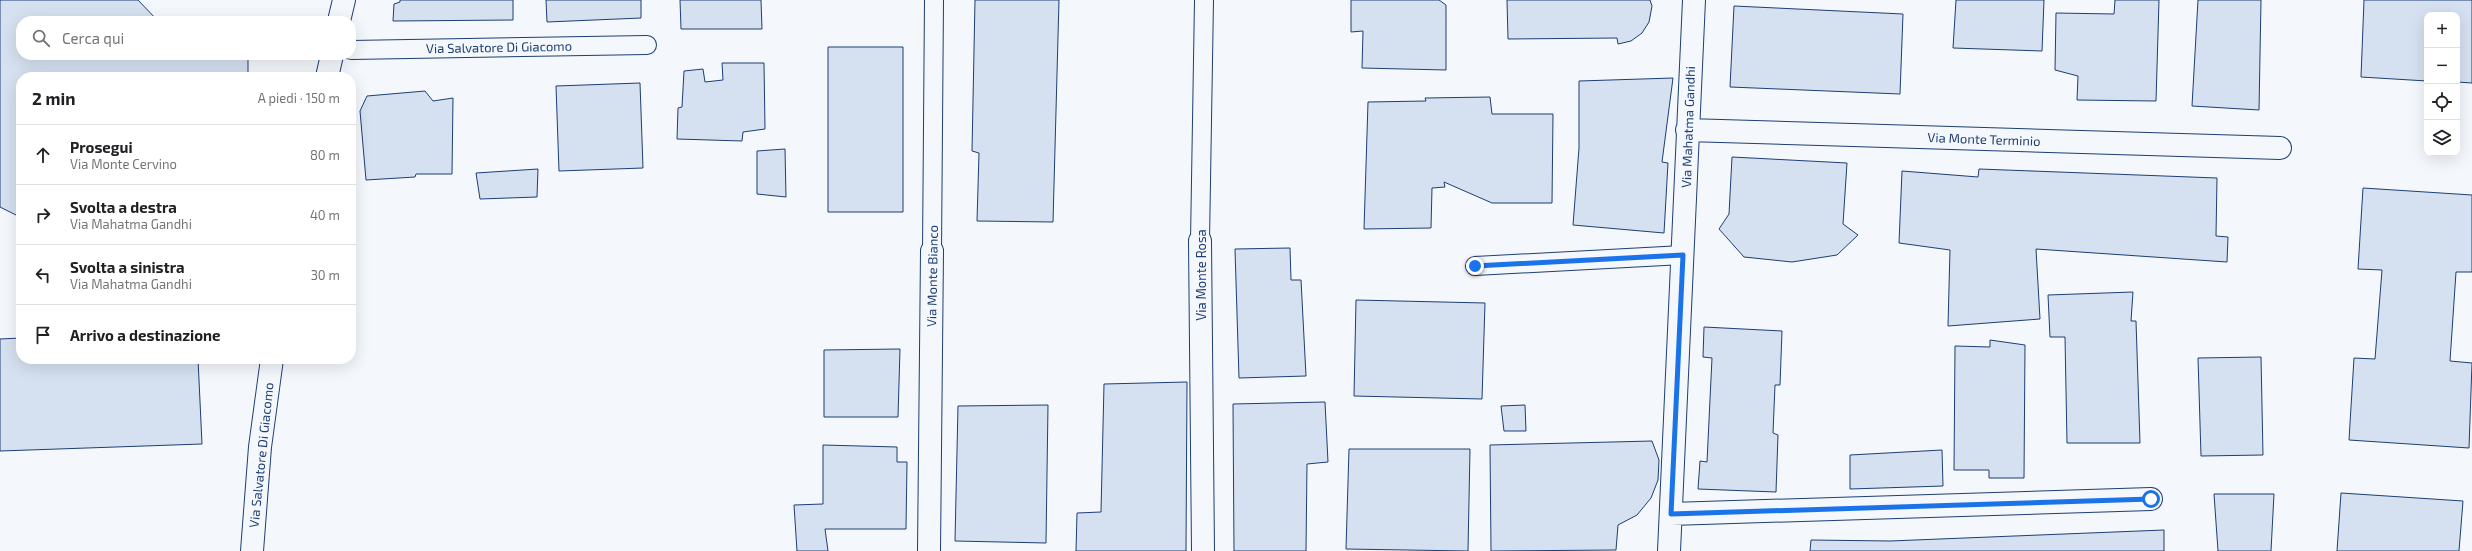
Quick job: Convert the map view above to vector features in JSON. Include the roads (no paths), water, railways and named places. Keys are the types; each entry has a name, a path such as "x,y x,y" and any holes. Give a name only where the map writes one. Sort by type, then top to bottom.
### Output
{"street":[{"path":"340,16 344,0"},
{"name":"Via Mahatma Gandhi","path":"1669,551 1694,0"},
{"path":"328,72 331,60"},
{"name":"Via Monte Terminio","path":"1688,130 2280,148"},
{"name":"Via Monte Rosa","path":"1200,241 1203,551"},
{"name":"Via Monte Bianco","path":"929,551 932,251"},
{"name":"Via Salvatore Di Giacomo","path":"252,551 260,447 271,364"},
{"path":"1671,514 2151,499"}],"lane":[{"name":"Via Monte Bianco","path":"932,251 934,0"},
{"name":"Via Monte Rosa","path":"1200,241 1204,0"},
{"name":"Via Salvatore Di Giacomo","path":"356,50 647,45"},
{"path":"1475,266 1683,255"}]}
